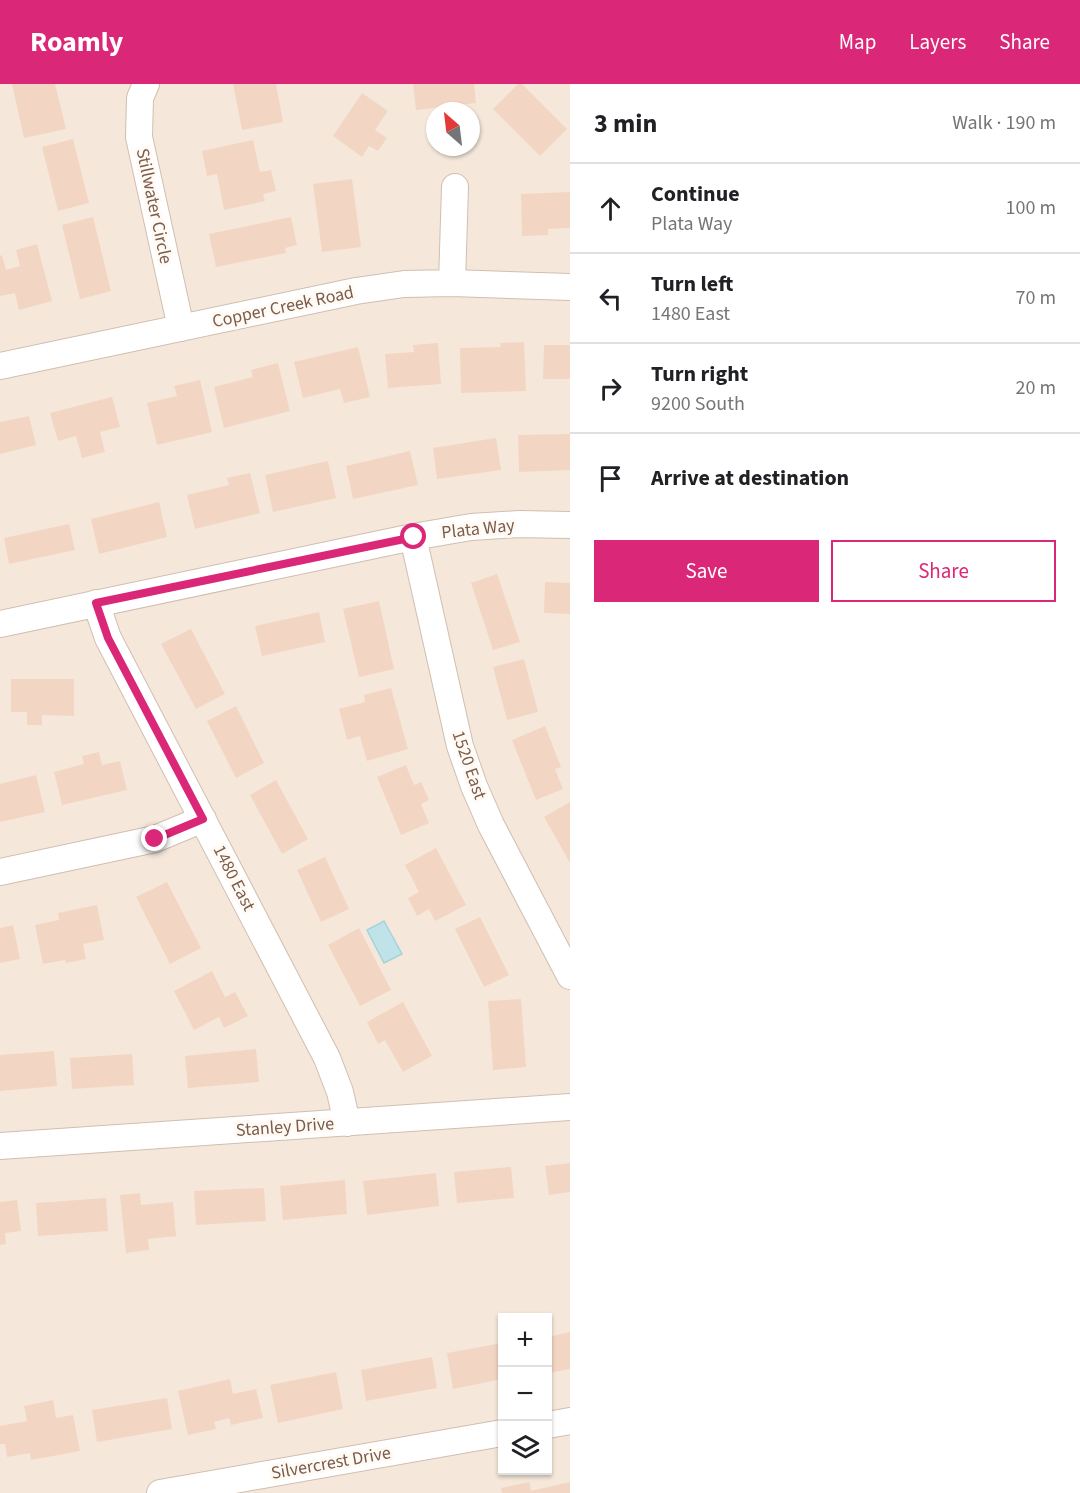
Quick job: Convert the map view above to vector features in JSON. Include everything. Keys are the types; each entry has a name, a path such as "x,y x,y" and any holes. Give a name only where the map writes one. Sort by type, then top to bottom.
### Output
{"street":[{"name":"Stillwater Circle","path":"146,84 140,98 139,137 181,328"},
{"path":"452,283 455,187"},
{"name":"Copper Creek Road","path":"0,366 356,291 404,284 452,283 570,287"},
{"name":"Plata Way","path":"0,624 471,527 570,525"},
{"name":"1520 East","path":"414,537 460,746 470,776 491,825 570,976"},
{"name":"1480 East","path":"96,603 108,638 327,1058 340,1092 347,1123"},
{"path":"0,872 155,839 203,819"},
{"name":"Stanley Drive","path":"0,1146 570,1107"},
{"path":"552,1424 570,1421"},
{"name":"Silvercrest Drive","path":"160,1493 498,1434"}],"shaded area":[{"path":"0,84 570,84 570,1493 0,1493"}],"water":[{"path":"384,921 402,954 384,963 367,930"}],"building":[{"path":"12,84 55,84 66,129 24,138"},
{"path":"233,84 276,84 283,122 242,130"},
{"path":"413,84 474,84 476,102 426,102 426,109 416,110"},
{"path":"518,84 522,84 567,129 540,156 493,109"},
{"path":"362,93 388,111 375,130 387,138 378,151 369,146 362,157 333,136"},
{"path":"73,139 89,203 58,211 42,147"},
{"path":"253,140 260,172 271,170 276,191 263,194 265,201 224,210 217,174 207,176 202,151"},
{"path":"352,179 361,247 322,252 313,184"},
{"path":"570,192 570,228 548,229 548,235 522,236 521,194"},
{"path":"93,217 111,291 80,299 62,225"},
{"path":"291,217 297,245 285,248 286,253 216,267 209,234"},
{"path":"37,244 52,301 19,310 15,293 0,296 0,256 2,255 6,270 20,266 16,250"},
{"path":"524,342 526,391 461,393 460,348 501,347 500,343"},
{"path":"438,343 441,384 388,388 385,354 414,352 413,345"},
{"path":"544,345 570,345 570,379 543,379"},
{"path":"358,347 370,397 344,403 340,389 303,398 294,362"},
{"path":"278,363 290,411 224,428 214,387 253,377 251,370"},
{"path":"200,380 212,432 157,445 147,403 177,396 174,386"},
{"path":"112,397 120,427 100,432 105,452 82,458 76,436 58,441 50,413"},
{"path":"29,416 36,445 0,454 0,422"},
{"path":"570,434 570,470 519,472 518,435"},
{"path":"496,438 501,470 437,479 433,448"},
{"path":"410,451 418,485 353,499 346,466"},
{"path":"328,461 336,498 273,512 265,475"},
{"path":"250,473 260,513 195,529 187,495 229,485 227,478"},
{"path":"159,502 167,537 99,554 91,519"},
{"path":"69,524 75,550 9,564 4,538"},
{"path":"497,574 520,642 493,650 471,583"},
{"path":"545,582 570,583 570,614 544,613"},
{"path":"379,601 394,669 359,677 343,609"},
{"path":"319,612 325,642 262,656 255,626"},
{"path":"191,629 225,694 196,709 161,644"},
{"path":"524,659 538,712 507,720 493,667"},
{"path":"11,679 74,679 74,716 42,715 42,725 27,725 27,712 11,712"},
{"path":"391,688 408,749 367,761 360,736 347,740 339,709 365,702 364,695"},
{"path":"236,706 264,763 236,778 207,721"},
{"path":"545,726 561,767 555,769 563,789 536,800 512,740"},
{"path":"99,752 102,765 120,761 127,790 62,805 54,772 84,764 82,756"},
{"path":"406,765 414,785 421,782 429,800 421,804 429,823 401,835 377,777"},
{"path":"36,775 45,812 0,822 0,784"},
{"path":"276,780 308,839 282,854 250,795"},
{"path":"570,802 570,863 544,817"},
{"path":"436,848 466,905 435,921 429,909 417,916 408,898 419,892 405,865"},
{"path":"325,857 349,909 321,922 297,870"},
{"path":"167,882 201,948 170,964 136,897"},
{"path":"97,905 104,940 83,944 86,959 43,964 35,925 59,920 58,913"},
{"path":"480,917 509,975 484,987 455,929"},
{"path":"13,925 20,959 0,963 0,928"},
{"path":"359,928 391,990 360,1006 328,945"},
{"path":"212,971 225,997 235,992 248,1016 224,1028 219,1017 194,1030 174,991"},
{"path":"521,999 526,1067 493,1070 488,1001"},
{"path":"403,1002 432,1056 403,1072 385,1040 378,1044 367,1022"},
{"path":"256,1049 259,1082 188,1088 185,1056"},
{"path":"54,1051 57,1086 0,1091 0,1055"},
{"path":"132,1054 134,1085 72,1089 70,1058"},
{"path":"570,1163 570,1192 549,1195 545,1166"},
{"path":"511,1167 514,1198 457,1203 454,1172"},
{"path":"436,1173 439,1206 367,1215 363,1181"},
{"path":"345,1180 347,1214 283,1220 280,1186"},
{"path":"264,1188 266,1221 196,1225 194,1191"},
{"path":"140,1193 141,1205 173,1202 176,1236 148,1239 149,1250 126,1253 120,1195"},
{"path":"106,1198 108,1231 38,1236 36,1203"},
{"path":"17,1200 21,1231 5,1233 6,1244 0,1245 0,1202"},
{"path":"570,1332 570,1369 552,1372 552,1336"},
{"path":"498,1344 498,1380 453,1389 447,1353"},
{"path":"432,1357 437,1388 366,1401 361,1370"},
{"path":"336,1372 343,1409 278,1423 270,1385"},
{"path":"230,1379 233,1394 256,1389 263,1418 231,1425 229,1418 214,1422 216,1429 188,1435 178,1391"},
{"path":"167,1398 172,1429 97,1442 92,1410"},
{"path":"53,1400 56,1418 73,1415 80,1451 31,1460 30,1453 7,1457 5,1444 0,1444 0,1426 27,1421 24,1406"},
{"path":"529,1482 531,1491 570,1482 570,1493 502,1493 501,1488"}],"route":[{"path":"155,839 203,819 108,638 96,603 414,537"}]}
